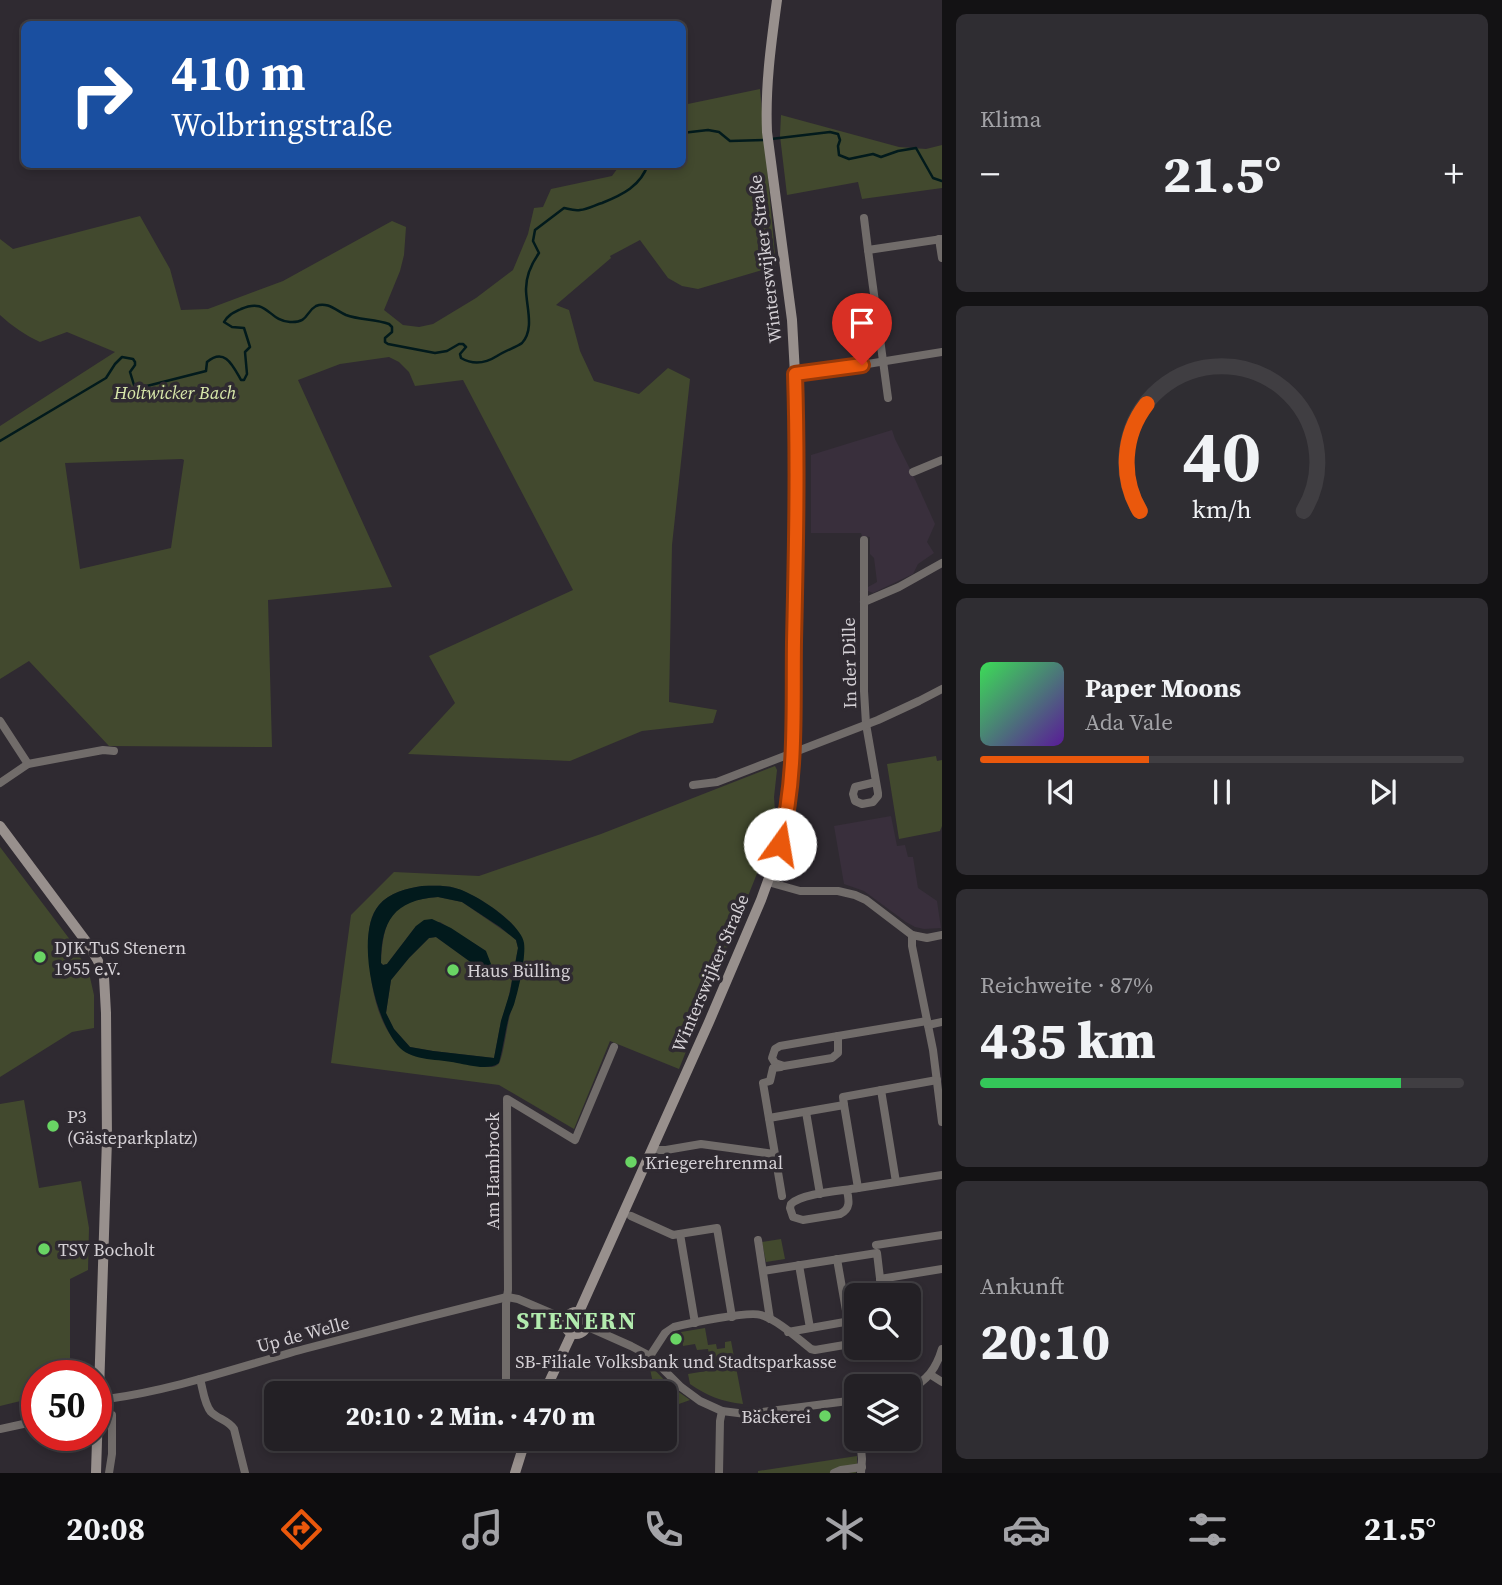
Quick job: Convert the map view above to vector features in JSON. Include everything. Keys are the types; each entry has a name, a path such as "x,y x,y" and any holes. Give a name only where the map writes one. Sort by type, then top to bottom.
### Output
{"main road":[{"name":"Winterswijker Straße","path":"579,1312 709,1023 774,867 786,820 793,752 797,458 792,320 767,132 768,64 778,0"},
{"path":"0,827 88,944 104,977 107,1139 102,1360"},
{"path":"572,1312 579,1312 586,1318 586,1326 580,1332 572,1333 566,1327 565,1319 572,1312"},
{"path":"550,1381 572,1333"},
{"path":"96,1451 96,1473"},
{"path":"515,1473 522,1451"}],"street":[{"path":"864,218 888,398"},
{"path":"868,250 941,239 942,258"},
{"path":"795,374 942,352"},
{"path":"913,472 942,460"},
{"name":"In der Dille","path":"864,540 864,691 866,724 876,782"},
{"name":"In der Dille","path":"864,602 899,587 942,563"},
{"path":"694,785 717,782 866,724 942,689"},
{"path":"0,721 28,764"},
{"path":"0,783 28,764 103,750 114,751"},
{"path":"768,882 800,891 838,891 855,895 866,900 912,935 927,938 942,935"},
{"path":"912,935 927,1023 939,1070 937,1080 942,1122"},
{"path":"784,1066 779,1066 772,1058 775,1048 780,1046 942,1022"},
{"path":"782,1196 763,1083 770,1082 773,1068 836,1056 839,1048 838,1036"},
{"name":"Am Hambrock","path":"507,1297 507,1099 575,1140 614,1047"},
{"path":"858,1188 842,1097 937,1080"},
{"path":"881,1090 896,1182"},
{"path":"769,1118 844,1105"},
{"path":"806,1112 820,1195"},
{"path":"659,1150 701,1144 774,1154"},
{"path":"847,1190 849,1200 845,1211 840,1214 803,1220 793,1217 790,1208 797,1198 820,1195 847,1190 858,1188 942,1175"},
{"path":"631,1216 673,1235 717,1228 732,1317"},
{"path":"680,1234 695,1323"},
{"path":"876,1245 942,1235"},
{"path":"758,1240 771,1319"},
{"path":"763,1271 877,1253 880,1283"},
{"path":"837,1259 844,1288"},
{"path":"799,1265 810,1328"},
{"path":"880,1279 942,1269"},
{"path":"506,1381 507,1297 519,1299 565,1319"},
{"name":"Up de Welle","path":"112,1394 136,1394 200,1379 304,1349 507,1297"},
{"path":"650,1356 668,1330 678,1326 758,1314 771,1319 815,1350 844,1345"},
{"path":"788,1332 844,1322"},
{"path":"586,1326 650,1356 681,1387 700,1401 722,1411 746,1414 844,1401"},
{"path":"921,1383 940,1362 942,1349"},
{"path":"930,1374 942,1382"},
{"path":"200,1379 212,1413 234,1429 245,1473"},
{"path":"719,1473 722,1411"},
{"path":"0,1430 21,1425"},
{"path":"109,1473 112,1451"},
{"path":"834,1473 841,1470 861,1470 860,1451"}],"shaded area":[{"path":"892,430 935,524 927,542 934,553 918,564 913,574 873,593 868,591 868,587 877,582 874,558 870,554 870,537 862,536 861,533 811,533 811,455"},
{"path":"891,816 897,846 905,845 908,857 913,857 918,888 937,901 941,928 915,927 864,891 844,884 834,826"},
{"path":"422,886 443,886 463,891 495,909 521,935 524,949 520,980 499,1063 495,1065 478,1067 412,1055 400,1048 383,1019 371,978 368,956 372,918 379,905 388,897","holes":["438,897 462,902 516,940 518,948 494,1058 410,1047 394,1029 386,1013 391,980 429,938 436,937 483,971 488,969 491,964 486,951 432,919 424,920 416,926 387,964 381,963 387,924 401,908 423,899"]}],"green space":[{"path":"760,89 776,266 698,289 682,286 668,278 640,240 610,256 611,258 556,305 569,310 580,351 594,381 639,394 668,368 690,379 672,545 669,702 717,710 713,723 642,731 570,761 408,754 455,703 429,656 573,590 463,380 415,386 409,372 389,357 340,364 298,380 392,587 268,600 272,747 109,746 29,661 0,679 0,426 115,352 67,332 40,342 0,315 0,239 13,249 140,216 170,269 181,310 208,309 283,281 392,221 406,227 404,255 384,310 403,325 419,327 433,324 476,298 513,270 528,234 534,208 543,207 551,189 612,176 618,168 686,168 686,104","holes":["184,460 171,548 80,569 65,463"]},
{"path":"781,115 899,147 926,149 942,145 942,188 862,199 858,182 787,195 780,136"},
{"path":"936,756 937,761 942,760 940,831 899,839 887,764"},
{"path":"775,766 777,770 775,811 758,871 679,1069 610,1041 574,1129 499,1085 331,1063 351,915 394,872 479,876 601,834","holes":["422,886 451,887 470,894 502,915 519,935 523,952 521,975 498,1065 484,1067 409,1054 398,1045 383,1022 374,994 370,966 371,921 379,905 393,894"]},
{"name":"DJK TuS Stenern 1955 e.V.","path":"0,847 71,941 89,973 94,995 94,1028 72,1032 0,1077"},
{"path":"438,897 462,902 516,940 518,948 494,1058 410,1047 394,1029 386,1013 391,980 429,938 436,937 483,971 486,951 440,922 416,926 387,964 381,963 384,935 393,915 410,903"},
{"name":"TSV Bocholt","path":"24,1100 39,1188 81,1181 89,1228 88,1270 70,1279 70,1360 21,1360 21,1401 0,1406 0,1104"},
{"path":"781,1239 785,1259 766,1262 762,1242"},
{"path":"705,1328 708,1345 716,1344 717,1349 725,1348 725,1342 731,1341 743,1404 728,1402 690,1384 688,1374 712,1370 708,1349 697,1350 695,1344 683,1346 681,1332"},
{"path":"649,1364 665,1381 653,1381"},
{"path":"677,1391 690,1400 677,1405"},
{"path":"857,1456 856,1473 758,1473 758,1471"}],"waterway":[{"name":"Holtwicker Bach","path":"686,133 708,130 719,132 730,141 764,140"},
{"name":"Holtwicker Bach","path":"771,139 830,132 838,134 839,155 849,159 873,154 881,157 916,148 933,178 942,181"},
{"name":"Holtwicker Bach","path":"0,441 106,378 122,357 135,362 130,372 134,385 139,388 206,371 207,362 219,357 228,360 241,380 244,380 247,374 245,352 250,347 244,328 232,327 224,322 233,313 250,306 263,308 277,318 290,322 301,321 316,306 328,306 351,317 389,324 392,332 385,338 388,344 435,353 463,344 466,347 460,354 461,358 475,362 488,360 520,345 526,337 529,324 526,284 539,253 533,241 535,230 564,208 583,209 623,193 636,184 646,168"}],"place":[{"name":"DJK TuS Stenern 1955 e.V.","path":"40,957"},
{"name":"Haus Bülling","path":"453,970"},
{"name":"P3 (Gästeparkplatz)","path":"53,1126"},
{"name":"Kriegerehrenmal","path":"631,1162"},
{"name":"TSV Bocholt","path":"44,1249"},
{"name":"SB-Filiale Volksbank und Stadtsparkasse","path":"676,1339"},
{"name":"Bäckerei","path":"825,1416"}],"district":[{"name":"STENERN","path":"577,1320"}],"route":[{"path":"780,844 789,803 793,752 797,458 795,374 862,365"}]}
